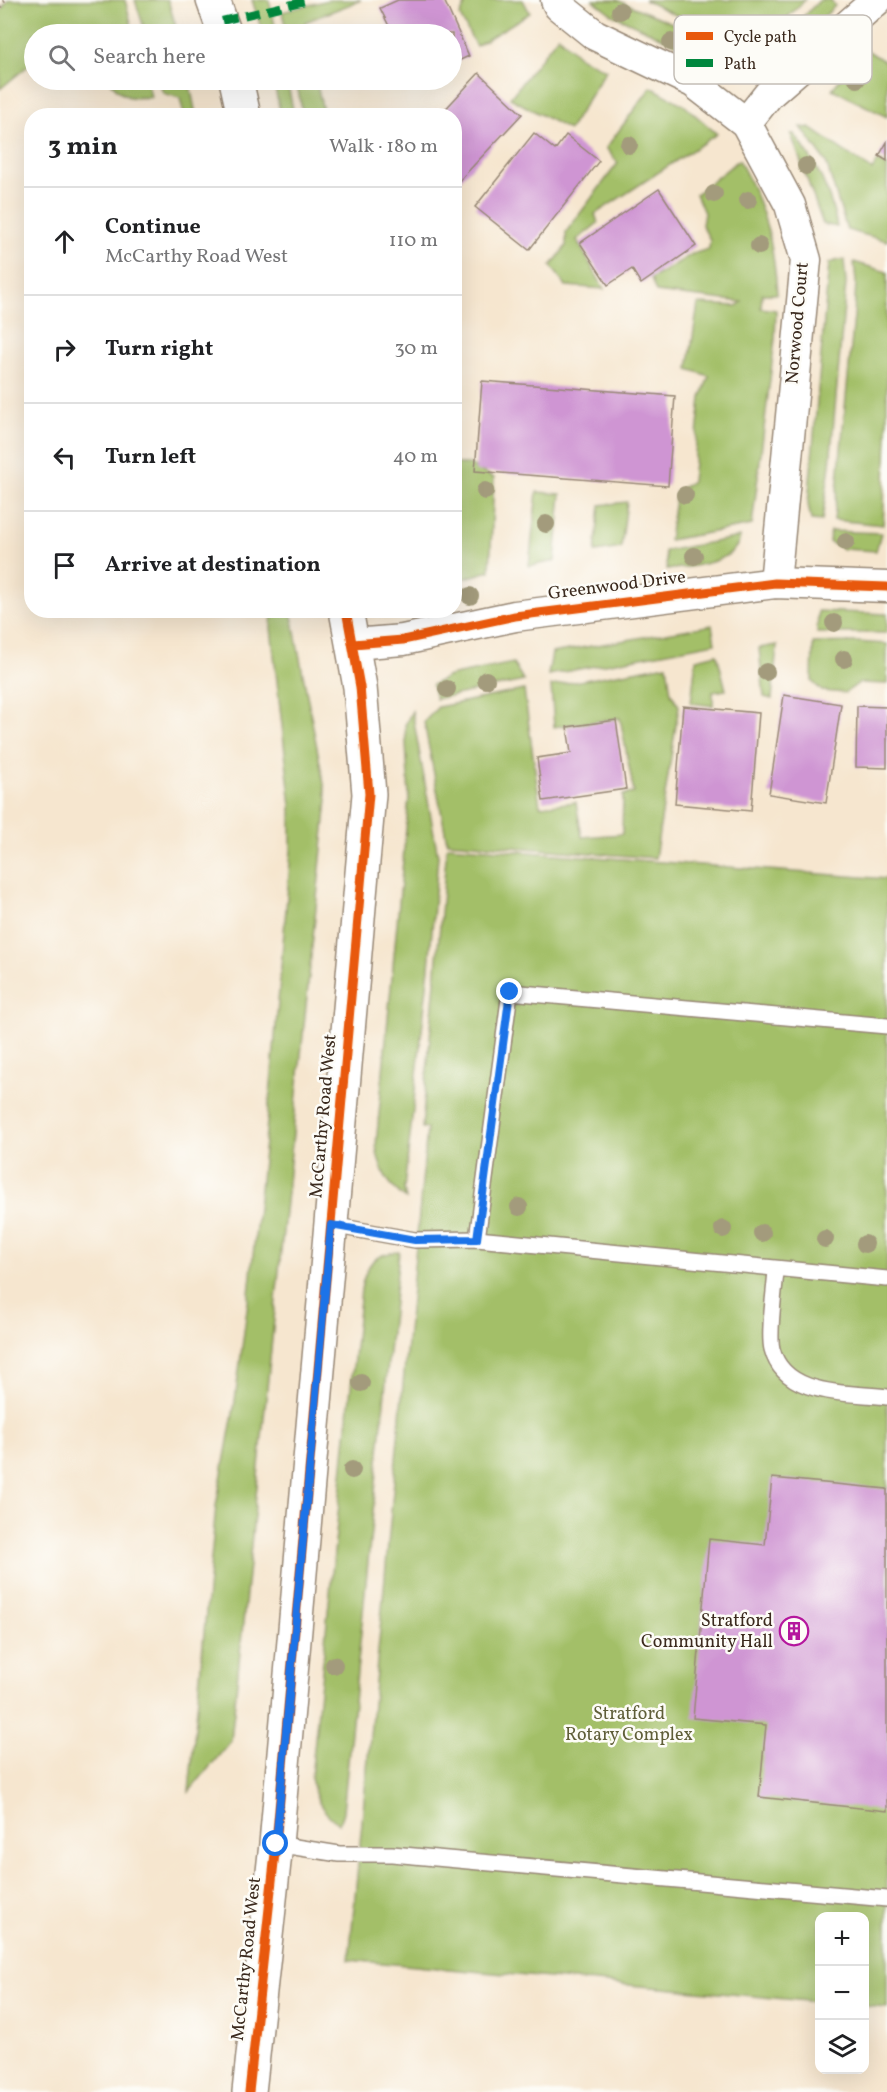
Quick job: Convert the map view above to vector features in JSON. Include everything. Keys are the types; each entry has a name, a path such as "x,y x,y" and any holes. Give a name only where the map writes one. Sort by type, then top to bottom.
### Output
{"street":[{"path":"213,0 221,24"},
{"name":"Norwood Court","path":"556,0 559,6 595,35 674,73"},
{"path":"860,15 877,0"},
{"name":"Norwood Court","path":"696,84 746,123 790,205 806,260 775,583"},
{"path":"746,123 769,94 780,84"},
{"path":"238,90 242,108"},
{"name":"Greenwood Drive","path":"353,644 403,640 515,616 775,583 887,587"},
{"name":"McCarthy Road West","path":"249,2092 276,1844 369,794 360,687 348,618"}],"lane":[{"path":"477,1239 510,992 887,1026"},
{"path":"331,1225 415,1240 477,1239 776,1270 887,1279"},
{"path":"776,1270 771,1347 780,1371 807,1388 887,1397"},
{"path":"276,1844 339,1854 392,1854 887,1899"}],"path":[{"path":"0,7 5,0"}],"green space":[{"path":"8,0 125,0 131,24 24,24 24,69 0,89 0,12"},
{"path":"135,0 168,0 175,24 143,24"},
{"path":"252,0 269,0 275,24 260,24"},
{"path":"328,0 361,0 305,22 305,24 285,24 282,12"},
{"path":"467,0 523,0 530,13 476,46 460,16"},
{"path":"593,0 617,0 674,24 674,43 613,15"},
{"path":"644,0 805,0 790,15 676,15"},
{"path":"820,0 831,0 835,6 826,15 805,15"},
{"path":"558,36 581,58 606,70 569,130 510,98"},
{"path":"872,53 887,63 887,117 832,89 836,84 872,84"},
{"path":"651,87 684,105 717,134 595,214 598,223 577,240 604,289 566,286 551,266 566,246 566,232 618,163 606,148"},
{"path":"149,90 151,97 137,98 118,91"},
{"path":"162,90 191,90 195,108 182,108 180,98 163,93"},
{"path":"275,90 289,90 293,108 279,108"},
{"path":"298,90 318,90 322,108 302,108"},
{"path":"801,127 810,128 872,170 877,161 887,166 887,241 847,230 826,162"},
{"path":"791,134 794,134 802,145 822,178 837,227 823,224"},
{"path":"739,160 755,193 766,225 777,294 762,294 761,308 776,310 775,339 752,525 669,540 676,492 692,481 701,398 709,376 688,369 698,304 737,306 742,302 656,292 651,279 692,254 709,249 710,240 702,225 704,213 696,194"},
{"path":"844,260 846,283 830,465 822,521 811,520 808,504 829,263"},
{"path":"854,262 887,272 887,436 883,525 834,520 854,316 856,282"},
{"path":"462,464 469,464 494,478 490,571 462,579"},
{"path":"537,492 561,494 555,561 529,566"},
{"path":"627,502 621,548 595,552 600,505"},
{"path":"830,531 881,533 876,551 843,549 829,542"},
{"path":"740,537 730,553 721,559 667,570 665,551"},
{"path":"818,611 887,614 887,633 817,633"},
{"path":"272,618 292,618 327,800 231,1741 189,1792 216,1506 234,1408 249,1294 271,1084 291,850 291,806"},
{"path":"712,625 715,643 548,675 552,653"},
{"path":"813,643 887,644 887,684 859,683 845,693 822,691 812,681"},
{"path":"777,645 772,699 764,697 759,648"},
{"path":"717,654 726,690 713,692 713,706 691,703 696,659"},
{"path":"513,663 524,681 436,699 432,685 449,676"},
{"path":"667,665 671,693 679,706 655,858 447,842 424,722 438,707 524,690 540,806 576,802 582,837 622,834 623,795 634,793 620,718 554,727 551,686"},
{"path":"412,711 438,856 429,968 404,1189 406,1199 385,1175 376,1145 409,797 405,725"},
{"name":"Stratford Rotary Complex","path":"447,846 887,879 887,2008 869,2006 869,1912 815,1912 815,2002 349,1960 427,1129 422,1128"},
{"path":"399,1252 343,1812 339,1824 327,1814 320,1804 311,1778 361,1289 365,1273 372,1262 383,1255"}],"building":[{"path":"398,0 444,0 455,24 388,24 380,8"},
{"path":"462,40 469,56 462,59"},
{"path":"479,73 522,114 462,178 462,108 446,108"},
{"path":"534,133 555,150 566,135 599,161 529,250 475,207"},
{"path":"887,142 887,161 879,156"},
{"path":"659,189 696,246 641,284 632,269 608,285 580,243"},
{"path":"482,381 675,396 668,486 475,471"},
{"path":"784,695 841,704 826,803 769,794"},
{"path":"683,706 759,713 751,811 675,804"},
{"path":"857,706 887,707 887,768 856,767"},
{"path":"616,720 626,789 543,801 537,758 571,753 567,727"},
{"name":"Stratford Community Hall","path":"772,1478 887,1489 887,1811 759,1797 766,1725 693,1718 709,1539 765,1545"}],"marked path":[{"path":"222,21 309,0"}],"cycle path":[{"path":"353,644 403,640 515,616 775,583 887,587"},
{"path":"249,2092 276,1844 369,794 360,687 347,618"}],"place":[{"name":"Stratford Community Hall","path":"794,1631"}],"route":[{"path":"276,1844 331,1225 415,1240 477,1239 510,992"}]}
